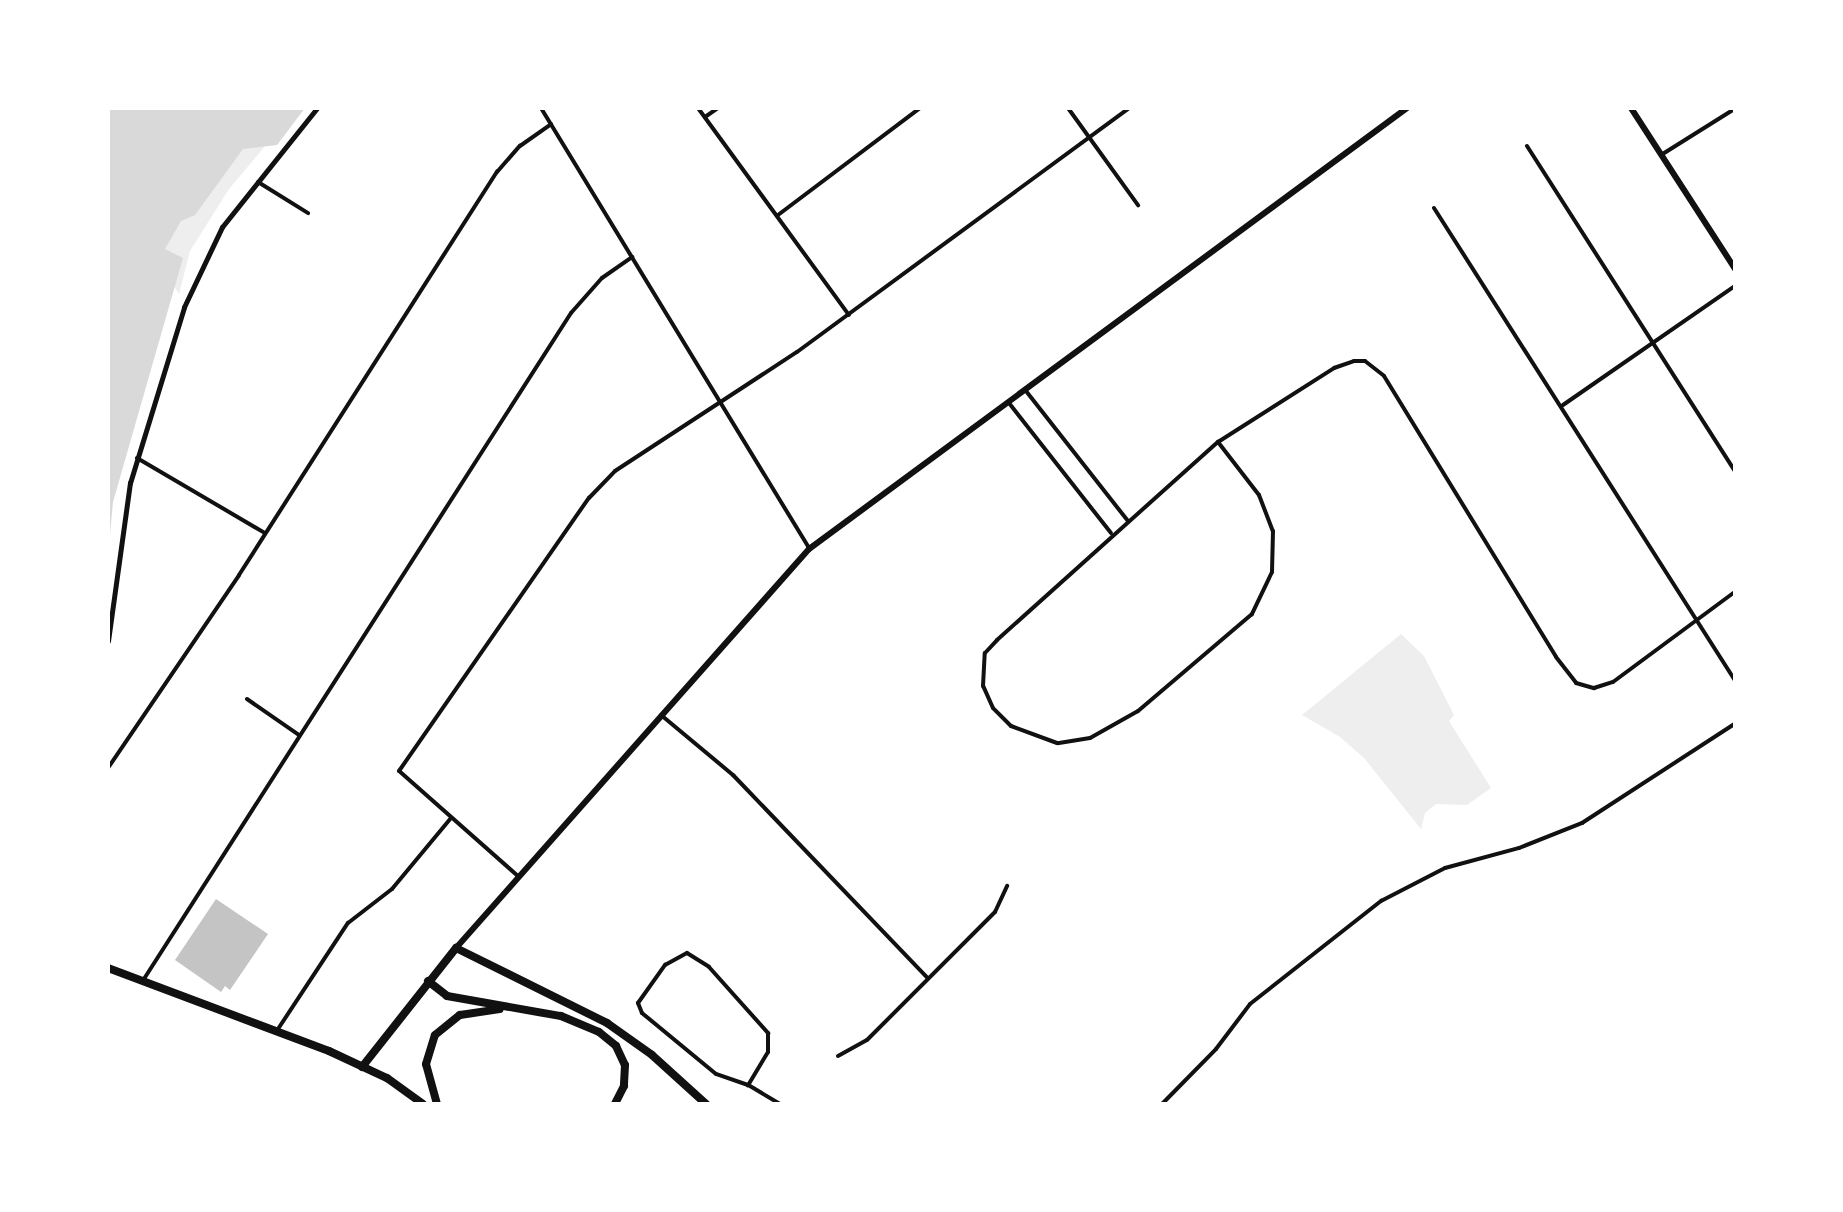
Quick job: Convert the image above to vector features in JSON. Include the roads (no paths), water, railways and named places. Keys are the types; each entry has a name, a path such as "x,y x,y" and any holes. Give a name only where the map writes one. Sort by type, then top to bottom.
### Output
{"main road":[{"path":"362,1067 456,948 809,549 1407,108"},
{"path":"1631,108 1734,265"},
{"path":"456,948 607,1023 706,1104"},
{"path":"108,968 362,1067 423,1104"},
{"path":"428,981 448,996 530,1010 588,1026 616,1046 625,1077 614,1104"},
{"path":"437,1104 427,1080 426,1056 440,1028 467,1012 530,1010"}],"street":[{"path":"108,641 137,458 160,375 198,273 222,226 317,108"},
{"path":"541,108 809,549"},
{"path":"698,108 850,315"},
{"path":"705,117 718,108"},
{"path":"778,215 920,108"},
{"path":"1068,108 1138,205"},
{"path":"519,876 399,771 596,489 640,454 850,315 1129,108"},
{"path":"1661,155 1736,108"},
{"path":"108,768 266,533 497,172 520,146 551,124"},
{"path":"1527,146 1736,473"},
{"path":"258,182 308,213"},
{"path":"1434,208 1736,682"},
{"path":"142,982 571,313 602,278 632,257"},
{"path":"1563,405 1736,285"},
{"path":"1218,442 1259,495 1272,532 1269,584 1240,627 1121,722 1075,742 1039,739 1011,726 993,708 983,686 986,653 1218,442 1342,364 1365,361 1374,366 1569,677 1594,688 1613,682 1736,591"},
{"path":"1026,391 1128,521"},
{"path":"1010,403 1112,535"},
{"path":"137,458 266,533"},
{"path":"247,699 300,736"},
{"path":"661,715 733,774 928,978"},
{"path":"1162,1104 1216,1049 1250,1004 1396,890 1445,868 1519,848 1582,823 1736,723"},
{"path":"276,1033 342,930 392,890 452,817"},
{"path":"838,1056 866,1040 995,912 1007,886"},
{"path":"748,1085 768,1052 768,1034 702,961 688,954 669,960 638,1003 645,1019 716,1074 748,1085 780,1104"}]}
